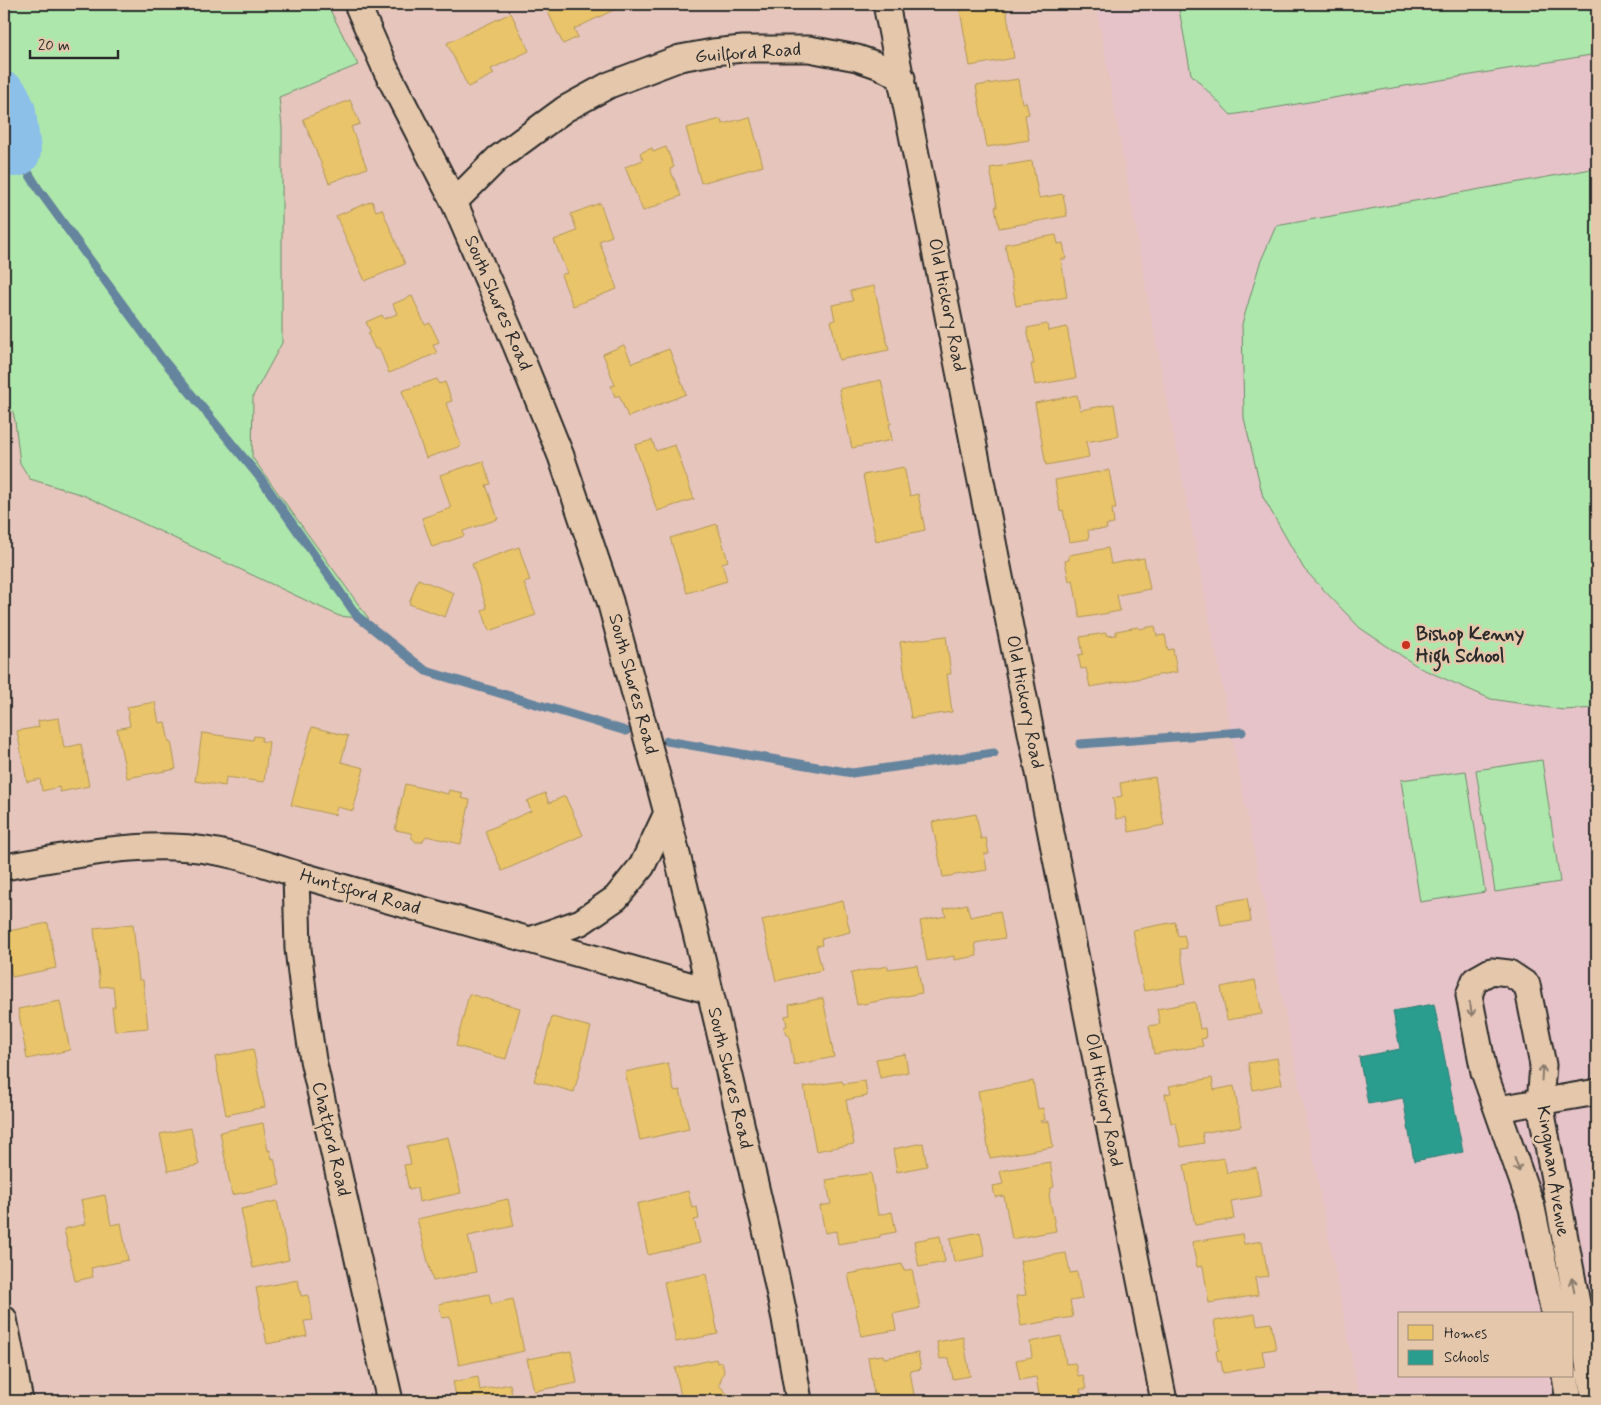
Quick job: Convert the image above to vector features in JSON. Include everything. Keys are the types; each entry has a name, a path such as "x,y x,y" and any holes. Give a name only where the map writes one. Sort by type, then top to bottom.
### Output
{"street":[{"name":"South Shores Road","path":"357,4 386,70 454,202 516,345 561,456 610,601 667,813 710,991 768,1239 800,1401"},
{"name":"Old Hickory Road","path":"886,4 1164,1401"},
{"name":"Guilford Road","path":"454,202 496,159 565,109 609,85 680,58 713,52 809,49 857,58 880,66 902,78"},
{"path":"530,940 581,922 616,898 642,866 667,813"},
{"name":"Huntsford Road","path":"4,867 131,848 174,847 213,852 247,858 296,874 710,991"},
{"name":"Chatford Road","path":"296,874 298,949 314,1060 390,1401"},
{"name":"Kingman Avenue","path":"1554,1312 1532,1208 1484,1072 1469,995 1475,980 1491,971 1509,973 1527,985 1543,1066 1540,1102 1595,1401"},
{"path":"1498,1109 1597,1092"},
{"path":"4,1319 20,1401"},
{"path":"1565,1378 1569,1401"}],"shaded area":[{"name":"Bishop Kenny High School","path":"1096,4 1597,4 1597,1401 1360,1401 1151,316"}],"green space":[{"path":"4,4 327,4 358,65 279,97 282,128 282,343 253,396 252,457 369,619 339,616 83,495 30,479 20,463 13,412 4,404"},
{"path":"1178,4 1597,4 1597,54 1231,115 1191,74"},
{"path":"1597,168 1597,708 1563,710 1491,699 1420,668 1360,628 1304,569 1263,497 1244,418 1242,324 1260,263 1276,226"},
{"path":"1542,760 1560,882 1495,892 1476,770"},
{"path":"1466,771 1485,892 1420,902 1401,780"}],"building: Homes":[{"path":"559,4 621,4 622,6 574,29 578,37 563,44 547,10"},
{"path":"994,5 995,9 1006,8 1014,58 970,66 960,10"},
{"path":"511,13 529,51 491,69 494,74 468,87 447,43"},
{"path":"1018,79 1022,103 1026,102 1029,114 1025,115 1029,140 987,147 976,86"},
{"path":"350,100 360,124 351,127 367,168 329,183 303,119"},
{"path":"750,117 763,166 701,183 686,128 721,119 722,124"},
{"path":"666,147 674,167 670,169 681,196 643,211 625,167 643,160 640,153 652,148 653,152"},
{"path":"1032,161 1039,198 1063,194 1067,216 999,228 990,168"},
{"path":"372,201 376,211 382,209 405,264 365,281 336,216"},
{"path":"600,203 612,236 599,241 617,289 573,306 561,275 567,273 554,240 577,231 571,214"},
{"path":"1056,235 1058,244 1063,243 1066,259 1061,259 1067,297 1016,306 1005,244"},
{"path":"874,286 889,350 839,360 831,321 835,320 832,305 853,301 850,291"},
{"path":"412,296 425,325 430,323 439,342 433,345 437,353 389,373 379,348 375,349 368,334 371,333 366,322 382,315 384,319 397,314 393,304"},
{"path":"1047,324 1048,331 1067,327 1076,378 1035,385 1031,364 1034,364 1027,328"},
{"path":"624,345 632,363 669,349 686,394 628,417 619,395 615,397 611,386 615,385 603,354"},
{"path":"437,379 439,384 445,382 452,401 446,403 461,446 426,458 402,391"},
{"path":"881,380 891,424 889,424 892,440 852,448 839,389"},
{"path":"1077,395 1080,410 1114,404 1119,436 1086,442 1089,457 1046,465 1035,403"},
{"path":"652,440 656,451 675,445 694,499 657,511 635,445"},
{"path":"483,461 491,484 486,485 498,519 463,531 464,536 432,547 422,518 451,508 440,475"},
{"path":"904,467 910,496 918,494 925,530 876,541 863,475"},
{"path":"1109,470 1116,509 1112,509 1114,524 1106,525 1107,529 1088,530 1089,539 1069,542 1063,510 1060,511 1055,480"},
{"path":"717,524 728,561 722,563 727,581 687,593 670,538"},
{"path":"519,547 530,581 524,583 536,615 489,631 482,610 487,608 472,564"},
{"path":"1108,548 1111,564 1144,558 1150,589 1117,595 1120,611 1080,618 1073,580 1069,581 1065,561 1069,560 1069,555"},
{"path":"418,579 454,593 445,617 409,604"},
{"path":"1155,626 1157,636 1165,635 1168,650 1173,649 1177,672 1090,687 1086,668 1081,669 1078,655 1083,654 1080,637 1106,633 1107,636 1116,635 1116,631"},
{"path":"946,636 951,674 947,674 952,712 911,718 900,642"},
{"path":"155,702 159,723 165,722 169,742 171,741 176,769 127,778 117,729 130,726 127,707"},
{"path":"59,718 64,748 81,744 89,786 60,792 59,787 42,791 40,779 27,782 17,731 39,727 38,721"},
{"path":"312,727 348,736 341,762 364,768 353,811 337,807 335,815 291,805"},
{"path":"202,733 253,740 254,736 262,737 261,741 269,742 264,782 226,777 225,786 195,781"},
{"path":"1155,777 1164,825 1129,832 1126,817 1116,819 1113,798 1122,796 1120,783"},
{"path":"405,784 448,794 449,790 463,793 461,798 470,800 461,844 426,836 422,842 416,842 412,838 411,833 395,830"},
{"path":"545,793 549,803 565,796 583,835 502,871 485,831 531,811 527,801"},
{"path":"976,814 981,839 986,838 989,854 984,854 987,870 943,877 932,822"},
{"path":"1247,898 1251,921 1221,926 1217,904"},
{"path":"843,901 850,932 821,939 822,945 816,946 822,970 776,981 762,920"},
{"path":"967,904 970,917 1000,911 1005,938 975,943 977,956 954,960 954,956 927,961 920,921 946,916 944,909"},
{"path":"1175,922 1178,936 1184,935 1187,948 1180,949 1186,984 1144,991 1133,930"},
{"path":"48,923 56,968 12,977 4,932"},
{"path":"133,924 139,980 143,980 148,1028 115,1031 112,1007 115,1007 113,986 100,987 94,928"},
{"path":"917,965 922,993 857,1005 851,973 888,966 888,969"},
{"path":"1255,980 1262,1014 1227,1020 1221,987"},
{"path":"469,994 520,1008 506,1059 456,1046"},
{"path":"823,998 834,1057 794,1065 789,1035 786,1035 784,1027 787,1026 785,1016 790,1015 789,1005"},
{"path":"60,1001 70,1050 27,1059 18,1009"},
{"path":"1195,1002 1200,1029 1205,1028 1206,1038 1201,1039 1203,1046 1154,1054 1149,1026 1160,1024 1157,1009"},
{"path":"552,1017 591,1027 574,1092 534,1081"},
{"path":"253,1049 265,1107 226,1115 215,1057"},
{"path":"905,1054 908,1072 880,1078 876,1059"},
{"path":"1277,1058 1282,1084 1253,1090 1248,1063"},
{"path":"668,1063 674,1091 680,1090 689,1129 640,1140 625,1072"},
{"path":"1212,1078 1214,1090 1234,1086 1241,1126 1202,1133 1204,1143 1181,1147 1176,1123 1171,1123 1165,1094 1171,1093 1169,1086"},
{"path":"842,1081 843,1084 865,1081 867,1096 846,1100 854,1144 816,1151 804,1087"},
{"path":"1033,1081 1038,1109 1043,1108 1045,1120 1040,1121 1041,1123 1049,1121 1053,1147 990,1158 978,1091"},
{"path":"263,1123 268,1151 270,1150 272,1159 274,1158 280,1185 232,1195 220,1132"},
{"path":"191,1128 199,1165 168,1171 160,1134"},
{"path":"448,1137 461,1193 419,1202 417,1188 409,1190 404,1165 411,1164 407,1146"},
{"path":"923,1143 927,1166 897,1172 893,1149"},
{"path":"1224,1158 1227,1173 1256,1167 1261,1196 1231,1201 1234,1219 1195,1225 1184,1165"},
{"path":"1050,1162 1054,1187 1051,1188 1049,1195 1056,1231 1012,1239 1004,1196 995,1197 993,1186 1003,1184 1000,1171"},
{"path":"871,1173 878,1215 892,1212 896,1232 880,1235 880,1237 838,1244 836,1231 825,1233 820,1206 831,1204 826,1180"},
{"path":"688,1191 692,1208 697,1207 699,1219 694,1220 700,1243 648,1255 637,1204"},
{"path":"105,1195 111,1225 121,1223 128,1260 91,1268 93,1277 75,1281 64,1229 86,1224 81,1200"},
{"path":"508,1199 514,1226 468,1236 476,1272 433,1281 417,1219"},
{"path":"277,1201 289,1260 253,1268 241,1209"},
{"path":"980,1232 985,1256 954,1262 950,1238"},
{"path":"1242,1234 1244,1244 1262,1241 1268,1276 1255,1278 1258,1295 1209,1303 1203,1266 1197,1267 1192,1242"},
{"path":"940,1236 945,1262 919,1267 914,1241"},
{"path":"1066,1253 1070,1273 1077,1272 1082,1299 1070,1301 1073,1317 1021,1326 1016,1296 1026,1295 1020,1261"},
{"path":"902,1264 904,1271 912,1269 920,1308 893,1314 896,1330 861,1336 848,1274"},
{"path":"706,1274 718,1334 676,1342 664,1282"},
{"path":"298,1280 301,1296 308,1295 313,1320 304,1321 307,1336 267,1344 256,1288"},
{"path":"489,1294 491,1304 513,1299 524,1351 459,1365 450,1317 442,1318 439,1304"},
{"path":"1255,1314 1257,1325 1271,1323 1276,1349 1262,1351 1265,1366 1223,1373 1221,1361 1218,1361 1216,1351 1219,1350 1214,1321"},
{"path":"1061,1336 1066,1364 1075,1363 1078,1376 1083,1375 1086,1389 1080,1389 1083,1401 1040,1401 1036,1377 1020,1380 1016,1360 1032,1357 1030,1342"},
{"path":"963,1337 970,1376 953,1379 949,1358 940,1359 937,1342"},
{"path":"571,1351 577,1383 534,1391 527,1359"},
{"path":"918,1353 921,1369 910,1371 915,1401 875,1401 868,1357 883,1355 884,1358"},
{"path":"716,1359 717,1363 722,1362 724,1371 719,1385 730,1397 731,1401 682,1401 675,1368"},
{"path":"478,1377 480,1390 510,1384 513,1401 457,1401 453,1382"}],"building: Schools":[{"path":"1434,1004 1463,1152 1414,1161 1403,1098 1368,1104 1359,1057 1400,1049 1393,1011"}],"waterway":[{"path":"4,98 10,112 15,151"},
{"path":"4,167 15,151 39,190 160,356 261,479 357,616 426,671 626,731"},
{"path":"1080,744 1242,732"},
{"path":"667,741 852,773 994,753"}],"place":[{"name":"Bishop Kenny High School","path":"1406,645"}]}
